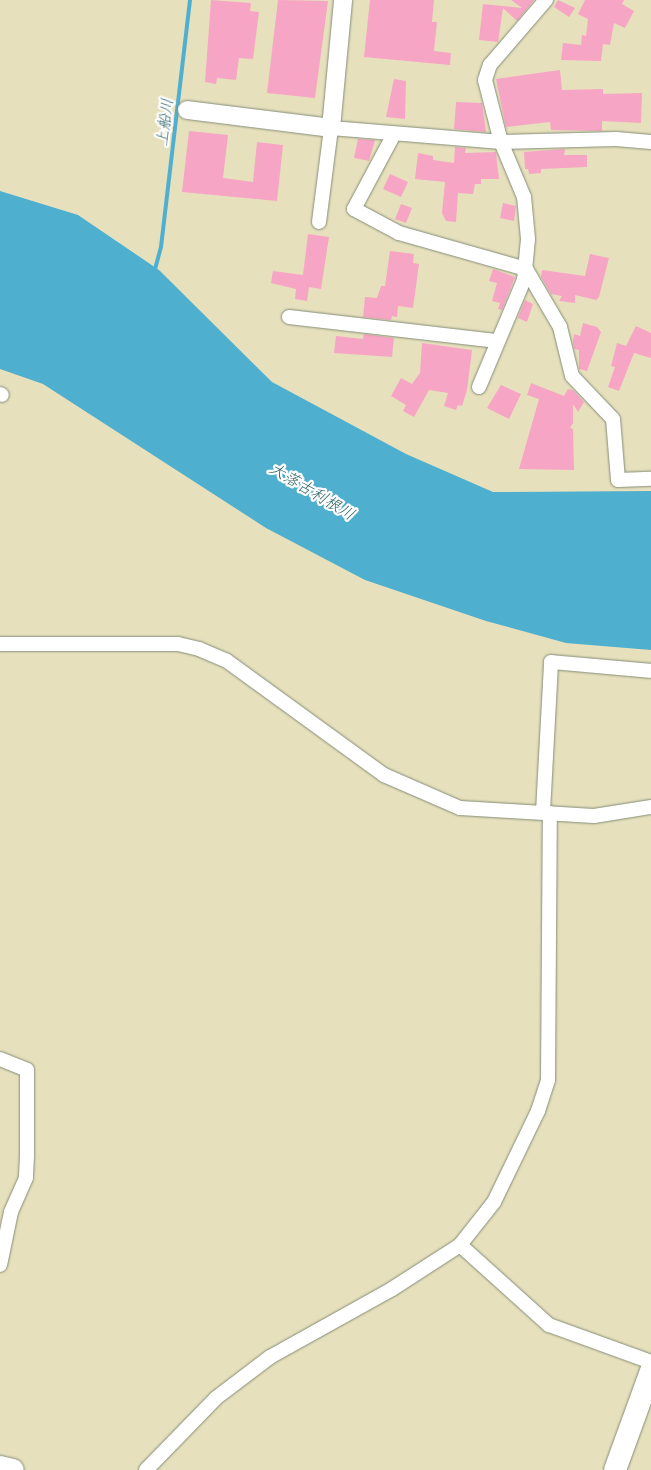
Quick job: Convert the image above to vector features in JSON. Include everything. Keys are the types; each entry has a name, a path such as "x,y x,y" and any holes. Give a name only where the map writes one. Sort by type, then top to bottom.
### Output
{"main road":[{"path":"615,1470 651,1372"},
{"path":"0,1467 13,1470"}],"street":[{"path":"318,222 331,128 343,0"},
{"path":"479,387 526,269 528,236 524,197 500,142 485,80 490,65 546,0"},
{"path":"187,110 331,128 500,142 616,139 651,142"},
{"path":"394,134 354,209 399,233 526,269 560,327 572,376 613,419 618,480 651,479"},
{"path":"289,317 498,341"},
{"path":"0,655 0,644 178,644 198,649 227,661 384,775 460,808 594,816 651,807"},
{"path":"146,1470 216,1398 270,1357 392,1288 460,1245 494,1202 538,1111 548,1080 546,813 551,662 651,671"},
{"path":"0,1059 27,1070 26,1178 6,1212 0,1266"},
{"path":"460,1245 549,1325 651,1362"}],"water":[{"name":"大落古利根川","path":"0,191 78,215 159,270 272,382 406,454 493,492 651,491 651,650 566,643 486,621 365,580 266,528 43,384 0,369"}],"building":[{"path":"211,0 251,3 250,11 259,12 253,59 239,58 236,80 217,78 216,84 205,82"},
{"path":"278,0 328,1 315,98 267,93"},
{"path":"370,0 434,0 432,22 437,22 434,51 451,53 450,65 364,57"},
{"path":"511,0 534,0 517,21 503,8 498,42 479,40 483,4 522,8"},
{"path":"558,0 575,8 569,17 554,7"},
{"path":"585,0 624,0 622,4 634,11 625,28 614,23 610,45 603,44 601,61 561,60 563,43 581,45 582,35 586,36 588,19 578,14"},
{"path":"560,70 562,90 603,89 603,94 642,93 641,123 602,121 602,131 551,130 550,122 506,127 496,79"},
{"path":"394,79 406,81 405,119 386,117"},
{"path":"456,102 482,103 486,132 454,129"},
{"path":"189,131 228,135 223,178 253,182 257,142 283,145 277,201 182,192"},
{"path":"358,139 375,140 369,161 354,158"},
{"path":"455,147 466,148 465,153 496,152 499,179 481,179 481,184 475,184 473,194 458,193 456,222 446,221 442,213 445,182 415,179 418,153 433,156 433,160 454,163"},
{"path":"565,149 564,155 587,155 587,167 541,169 541,173 529,174 528,169 525,169 524,152"},
{"path":"390,174 408,182 401,197 383,189"},
{"path":"503,203 516,206 514,221 500,218"},
{"path":"401,204 412,208 406,223 395,219"},
{"path":"308,234 329,237 321,289 309,287 307,301 295,299 296,289 271,283 273,271 303,275"},
{"path":"390,251 414,254 413,263 419,264 413,308 398,306 397,317 392,316 391,320 363,317 365,297 377,298 381,286 385,286"},
{"path":"590,254 609,258 599,297 596,300 575,295 575,303 559,301 562,296 551,294 541,277 542,270 585,276"},
{"path":"493,269 515,277 502,310 498,309 500,303 492,301 497,283 489,281"},
{"path":"525,300 533,304 527,322 518,318"},
{"path":"583,323 597,327 601,332 587,371 579,369 579,350 574,349 573,342 574,334 580,336"},
{"path":"636,326 651,333 651,358 634,353 619,391 608,387 615,367 611,366 617,343 626,346"},
{"path":"364,334 394,338 392,357 334,353 336,336 363,339"},
{"path":"422,343 472,350 467,390 462,406 458,405 456,410 444,406 448,393 429,390 414,417 403,411 406,405 391,396 401,378 412,384 420,373"},
{"path":"531,383 564,396 568,389 573,390 584,402 578,412 573,404 573,423 570,428 573,429 574,470 519,469 539,399 527,395"},
{"path":"501,385 521,394 509,419 487,408"}],"waterway":[{"name":"上船川","path":"154,273 161,247 190,0"}]}
